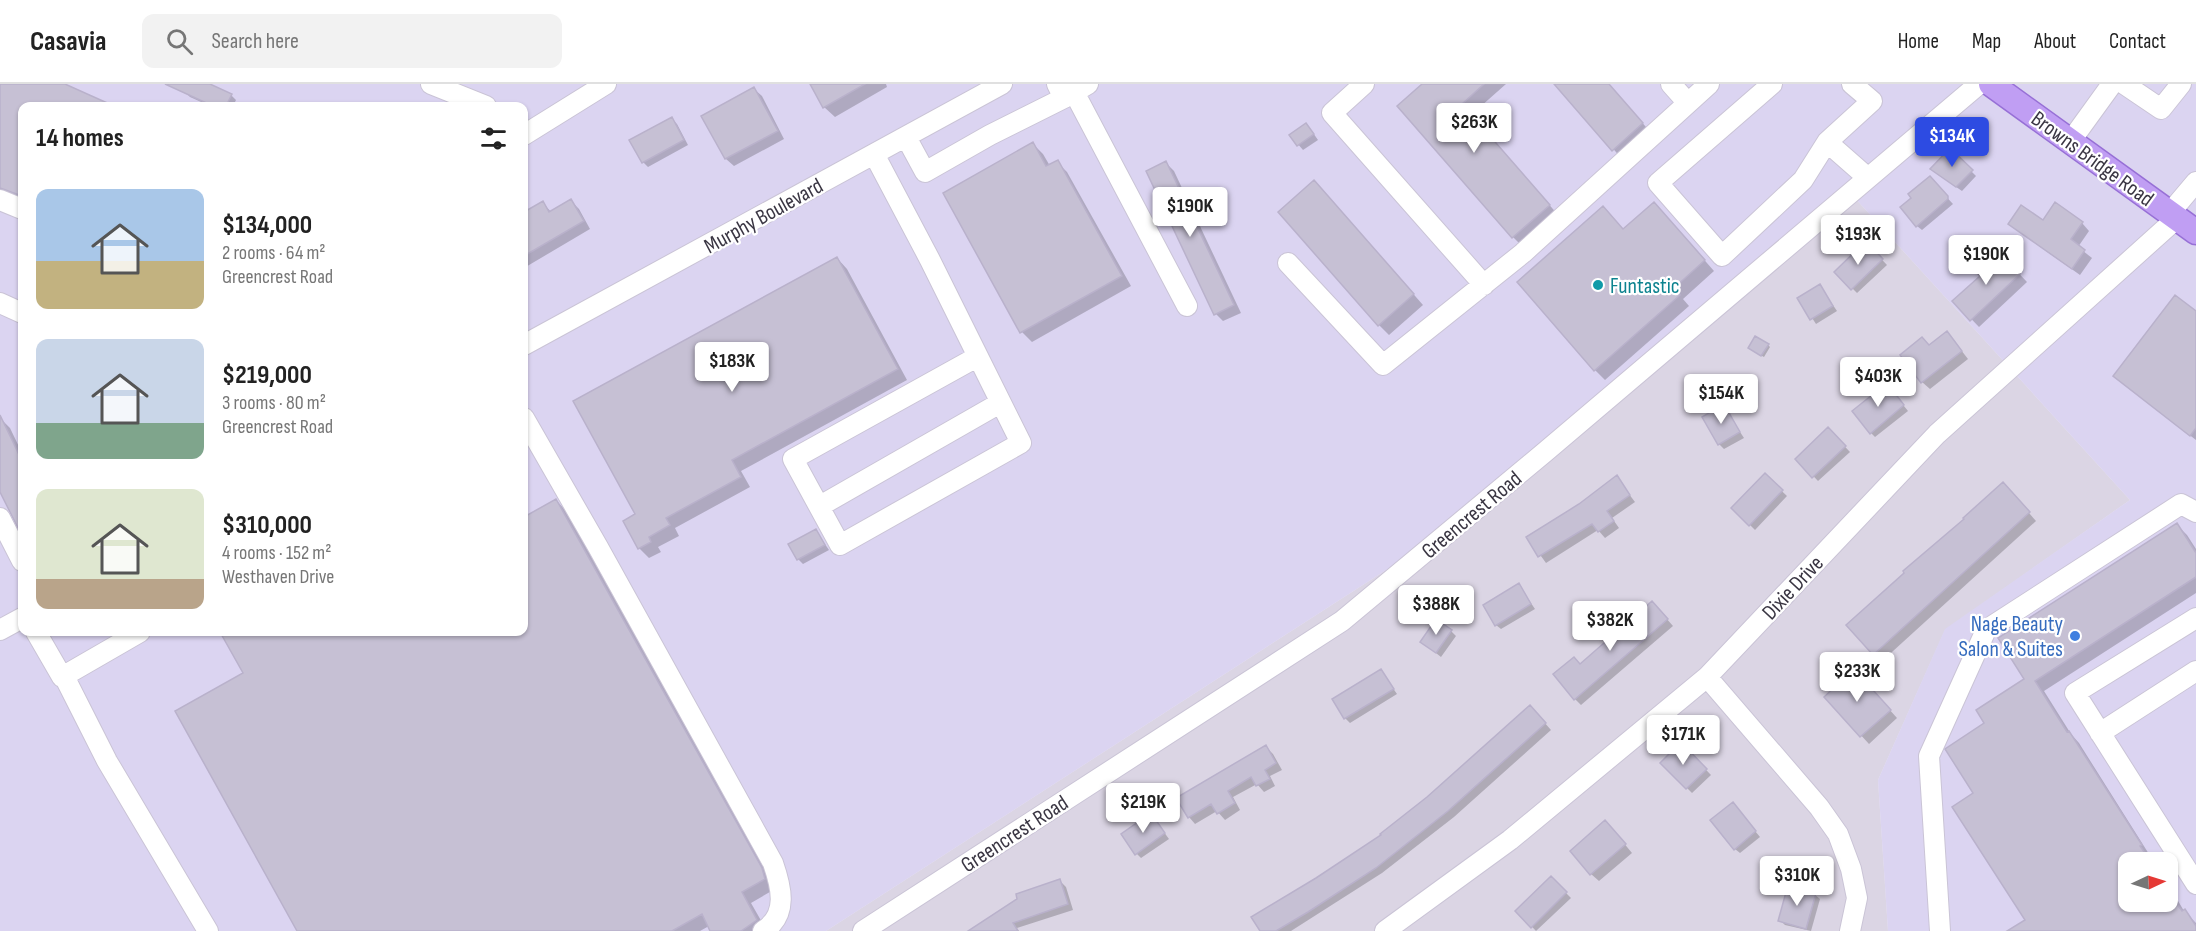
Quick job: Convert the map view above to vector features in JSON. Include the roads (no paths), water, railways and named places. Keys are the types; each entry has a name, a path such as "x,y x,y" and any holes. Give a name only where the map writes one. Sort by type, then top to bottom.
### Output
{"main road":[{"name":"Browns Bridge Road","path":"1991,84 2180,222"}],"street":[{"path":"432,84 476,102"},
{"path":"528,128 606,84"},
{"name":"Murphy Boulevard","path":"528,343 1002,84"},
{"path":"1364,84 1332,113 1484,285"},
{"path":"1671,84 1687,102"},
{"path":"1288,263 1383,365 1523,253 1709,84"},
{"path":"1772,84 1658,183 1722,256 1803,180 1827,142 1872,101 1852,84"},
{"name":"Greencrest Road","path":"863,931 1342,621 1979,84"},
{"path":"2070,142 2112,84"},
{"path":"2124,84 2161,109 2181,84"},
{"path":"906,137 925,172 1071,90 1187,306"},
{"path":"1827,142 1868,178"},
{"path":"874,154 930,260 1021,443 840,545 793,459 977,357"},
{"name":"Dixie Drive","path":"1385,931 1510,840 1707,677 1937,434 2180,222 2196,182"},
{"path":"0,200 18,207"},
{"path":"0,303 18,311"},
{"path":"819,506 1000,403"},
{"path":"528,425 773,863 780,881 782,901 779,913 770,927 764,931"},
{"path":"1940,931 1929,756 1986,630 2181,504 2196,512"},
{"path":"0,518 18,553"},
{"path":"2196,618 2075,693 2196,884"},
{"path":"0,630 18,620"},
{"path":"38,636 64,676 107,761 208,931"},
{"path":"64,676 133,636"},
{"path":"2100,733 2196,671"},
{"path":"1707,677 1819,807 1838,834 1851,869 1857,898 1850,931"}],"place":[{"name":"Funtastic","path":"1598,285"},
{"name":"Nage Beauty Salon & Suites","path":"2075,636"}]}
